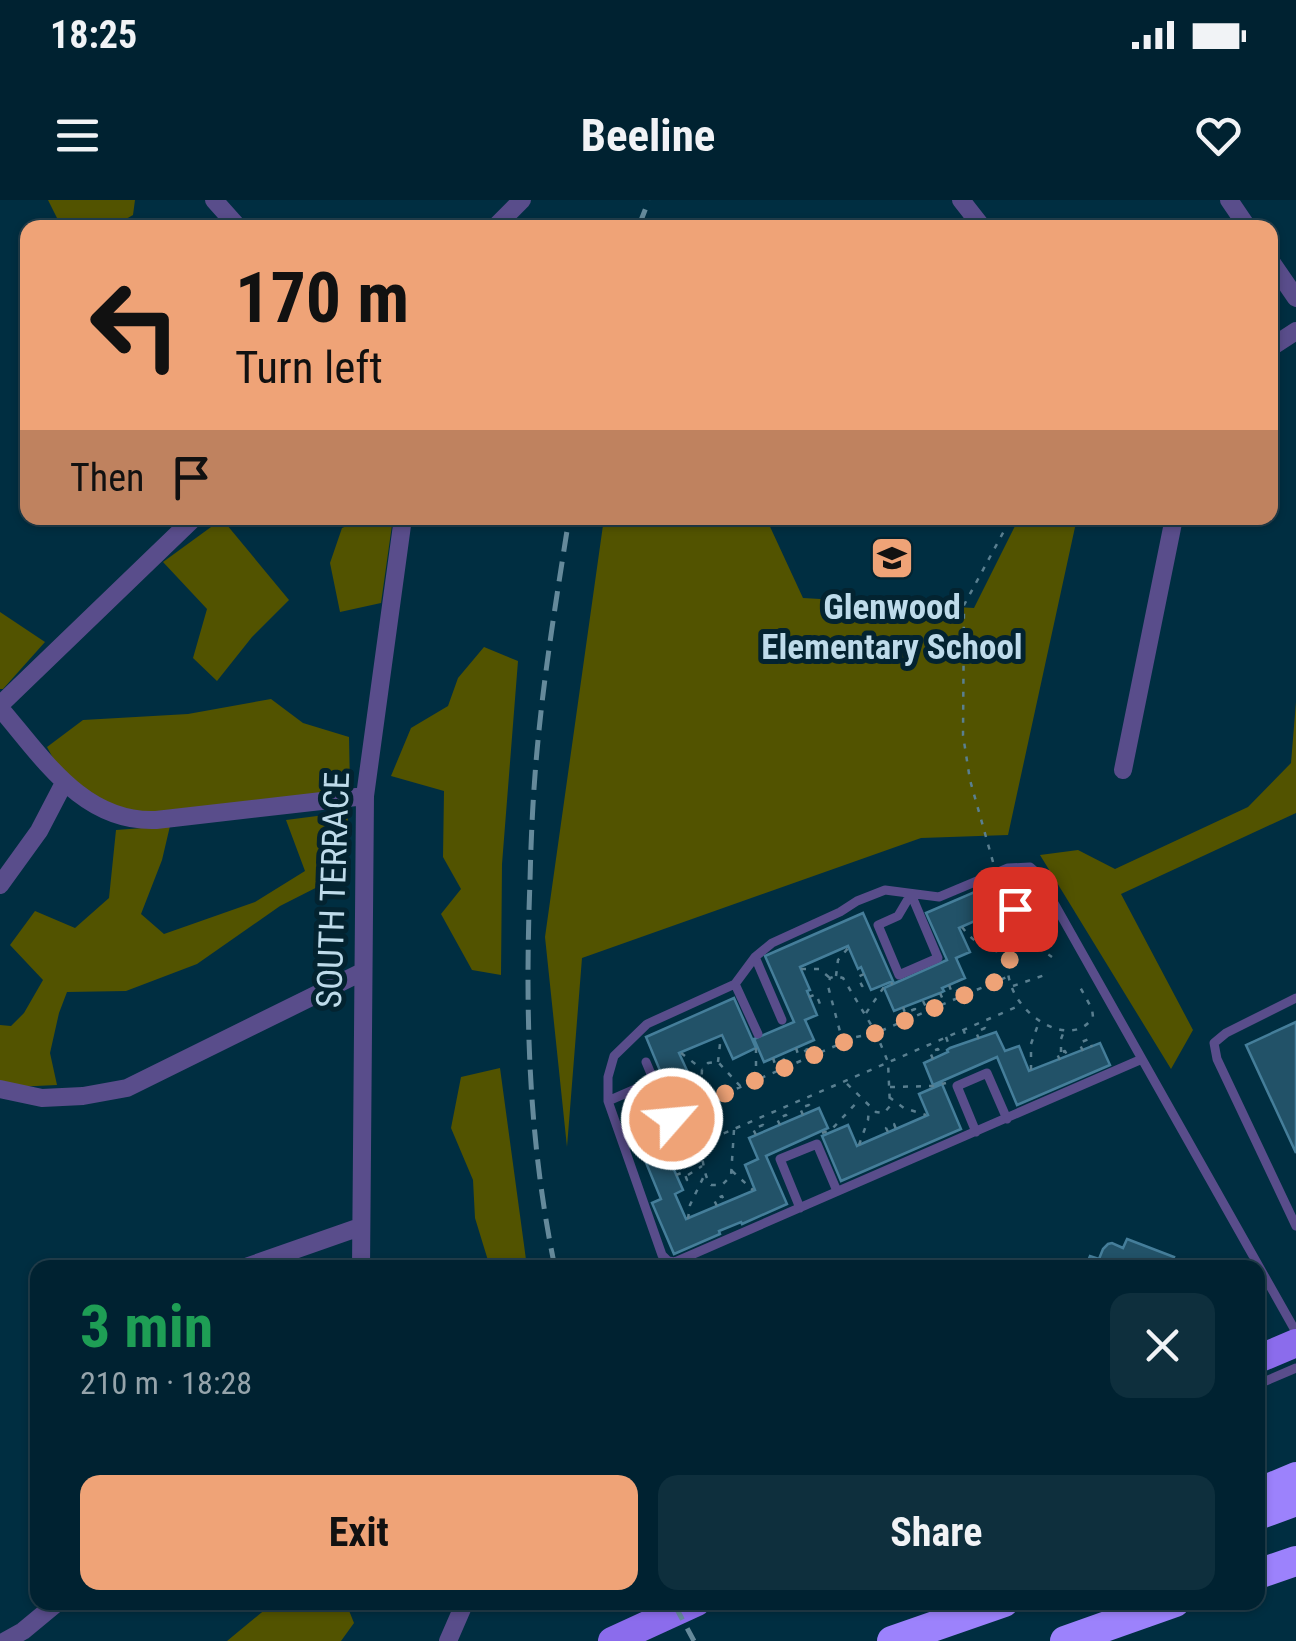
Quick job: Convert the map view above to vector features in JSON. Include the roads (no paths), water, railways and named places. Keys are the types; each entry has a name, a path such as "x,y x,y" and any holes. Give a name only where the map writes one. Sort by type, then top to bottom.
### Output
{"highway":[{"path":"1265,1490 1296,1477"},
{"path":"1265,1512 1296,1501"},
{"path":"1265,1572 1296,1561"},
{"path":"890,1641 965,1610"},
{"path":"890,1641 981,1610"},
{"path":"1065,1641 1152,1610"}],"main road":[{"path":"1265,1357 1294,1351"},
{"path":"612,1641 680,1610"}],"street":[{"path":"214,200 231,220"},
{"path":"502,220 522,200"},
{"path":"961,200 977,220"},
{"path":"1278,272 1296,298"},
{"path":"187,525 0,707 64,783 113,816 136,821 365,796"},
{"name":"SOUTH TERRACE","path":"361,1260 365,796 402,525"},
{"path":"1123,770 1173,525"},
{"path":"0,885 40,831 64,783"},
{"path":"0,1089 42,1098 128,1088 362,972"},
{"path":"266,1260 360,1227"},
{"path":"5,1641 48,1610"},
{"path":"448,1641 462,1610"}],"lane":[{"path":"666,1260 608,1101 608,1077 614,1056 648,1024 735,984 755,957 772,943 857,901 886,890 939,896 1008,868 1030,867 1037,873 1142,1059 1247,1260"},
{"path":"911,894 938,958 899,975 878,925 898,916 911,894"},
{"path":"755,957 782,1020"},
{"path":"735,984 758,1034"},
{"path":"1296,998 1214,1043 1217,1059 1296,1226"},
{"path":"680,1260 1142,1059"},
{"path":"608,1101 654,1081 646,1062"},
{"path":"976,1132 956,1086 987,1073 1006,1119"},
{"path":"800,1208 780,1159 818,1144 837,1192"},
{"path":"1265,1295 1294,1351 1265,1378"}],"railway":[{"path":"641,220 649,200"},
{"path":"554,1260 539,1171 530,1075 529,930 537,751 568,525"},
{"path":"677,1610 694,1641"}],"place":[{"name":"Glenwood Elementary School","path":"892,558"}]}
